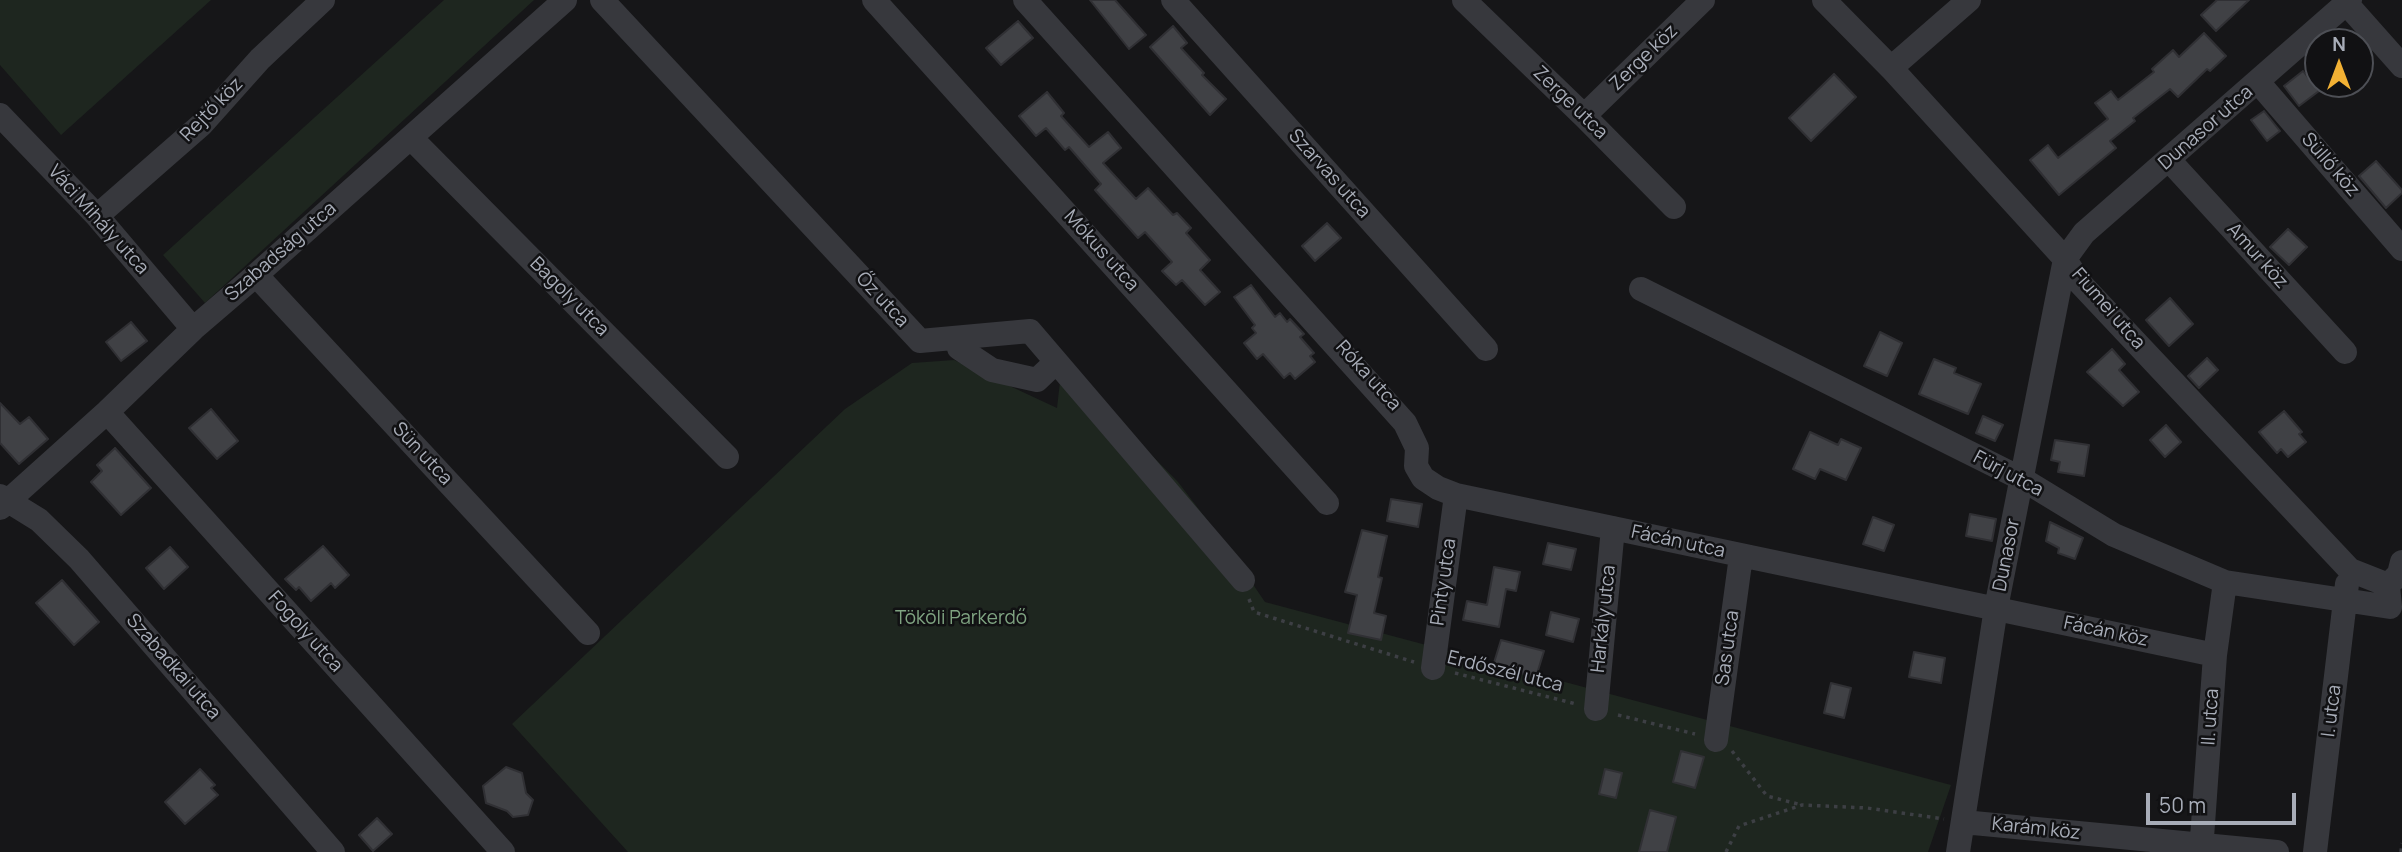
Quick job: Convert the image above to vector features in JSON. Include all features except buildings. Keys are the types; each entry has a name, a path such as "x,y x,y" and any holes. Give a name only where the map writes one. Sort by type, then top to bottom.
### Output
{"street":[{"name":"Rejtő köz","path":"97,216 201,125 260,59 323,0"},
{"name":"Szabadság utca","path":"2,502 107,412 193,328 565,0"},
{"name":"Őz utca","path":"602,0 920,341 1030,331 1243,580"},
{"name":"Mókus utca","path":"874,0 1327,503"},
{"name":"Róka utca","path":"1028,0 1399,410 1408,421 1405,423"},
{"name":"Szarvas utca","path":"1173,0 1486,349"},
{"name":"Zerge utca","path":"1464,0 1674,208"},
{"name":"Zerge köz","path":"1584,116 1703,0"},
{"name":"Fiumei utca","path":"1824,0 1891,68 2065,259 2080,283 2350,570 2389,596"},
{"path":"1891,68 1969,0"},
{"path":"2348,1 2402,66"},
{"name":"Dunasor utca","path":"2065,259 2084,233 2348,1"},
{"name":"Süllő köz","path":"2258,82 2402,249"},
{"name":"Váci Mihály utca","path":"0,114 97,216 193,328"},
{"name":"Bagoly utca","path":"411,138 727,457"},
{"name":"Amur köz","path":"2169,160 2345,352"},
{"name":"Dunasor","path":"1958,852 1996,608 2065,259"},
{"name":"Sün utca","path":"256,275 589,632"},
{"name":"Fürj utca","path":"1641,289 2022,479 2114,535 2225,582 2344,601 2389,596"},
{"path":"959,338 959,348 992,370 1037,380 1056,362"},
{"name":"Fogoly utca","path":"107,412 503,852"},
{"name":"Fácán utca","path":"1405,423 1417,448 1416,466 1423,478 1456,495 1996,608"},
{"name":"Pinty utca","path":"1433,668 1456,495"},
{"name":"Szabadkai utca","path":"2,502 39,520 79,559 333,852"},
{"name":"Harkály utca","path":"1596,709 1613,528"},
{"name":"Sas utca","path":"1716,740 1741,556"},
{"path":"2389,596 2402,562"},
{"name":"I. utca","path":"2315,852 2344,601 2350,570"},
{"name":"II. utca","path":"2202,848 2215,655 2225,582"},
{"name":"Fácán köz","path":"1996,608 2215,655"},
{"name":"Karám köz","path":"1963,822 2072,842 2277,852"}],"path":[{"name":"Erdőszél utca","path":"1243,580 1254,612 1433,668 1725,742 1767,796 1802,805"},
{"path":"1726,852 1739,826 1802,805 1867,808 1963,822"},
{"path":"2401,852 2402,843"}],"green space":[{"path":"0,0 211,0 61,135 0,65"},
{"path":"444,0 534,0 205,303 163,255"},
{"name":"Tököli Parkerdő","path":"954,360 1057,408 1062,364 1178,482 1265,602 1951,785 1928,852 628,852 512,724 845,409 912,363"}]}
